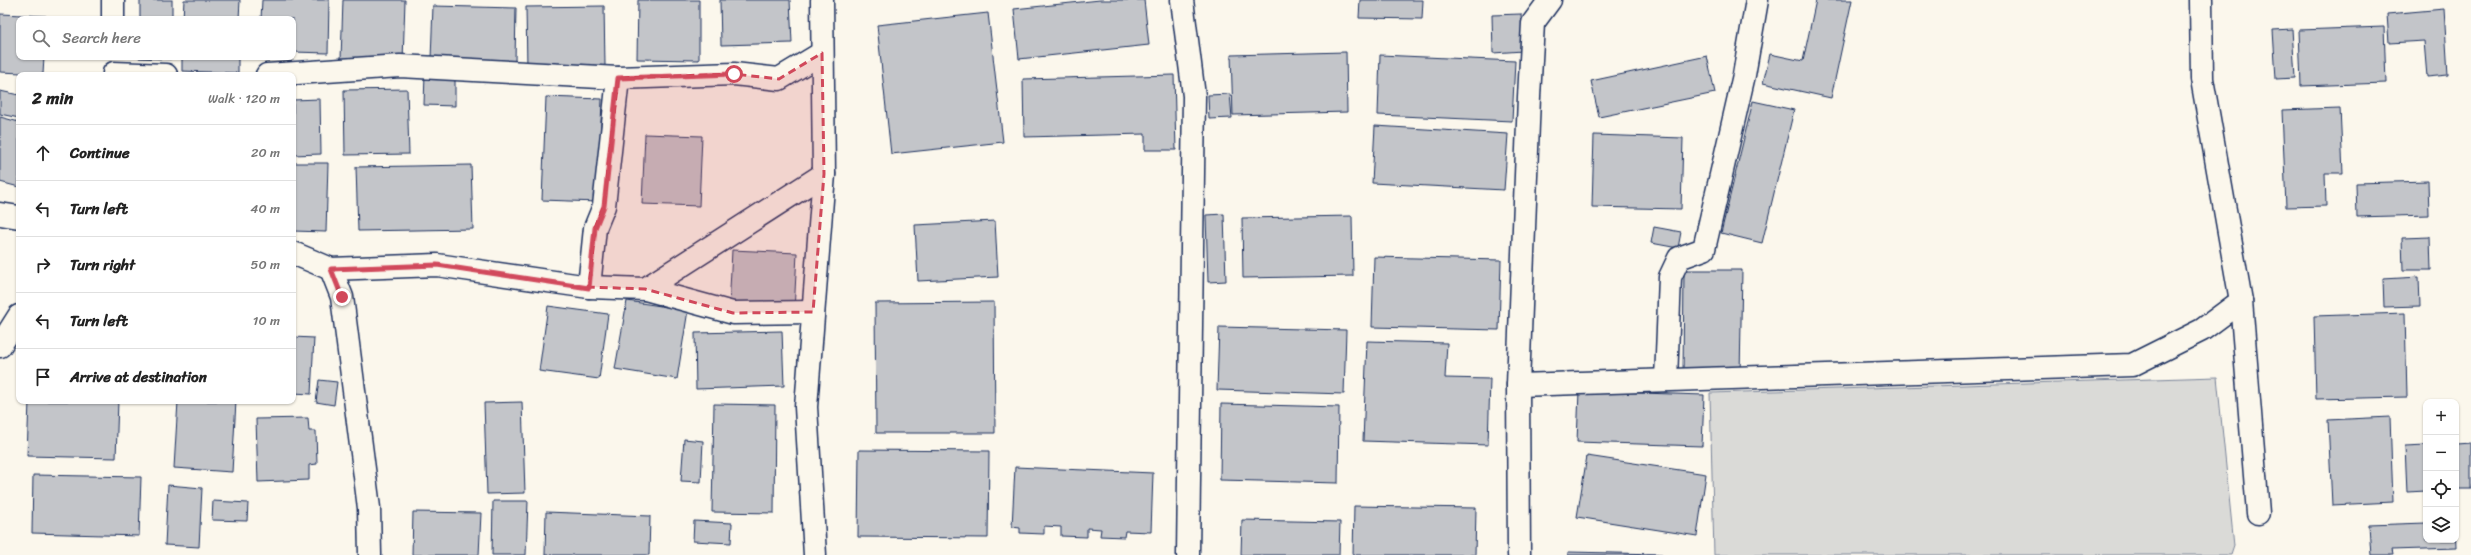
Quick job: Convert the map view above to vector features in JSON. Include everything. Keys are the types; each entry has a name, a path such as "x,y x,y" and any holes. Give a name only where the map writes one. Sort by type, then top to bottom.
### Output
{"street":[{"path":"113,0 113,16"},
{"path":"815,555 806,407 824,174 822,0"},
{"path":"1182,0 1194,96 1188,555"},
{"path":"1519,555 1518,385 1533,23 1550,0"},
{"path":"1666,380 1670,277 1679,258 1704,249 1744,75 1757,0"},
{"path":"2201,0 2202,79 2240,301 2258,513"},
{"path":"296,73 400,66 618,78 734,74 779,79 822,52"},
{"path":"113,68 143,72"},
{"path":"589,288 595,228 604,206 618,78"},
{"path":"645,289 824,174"},
{"path":"0,214 16,217"},
{"path":"296,254 331,269 437,265 589,288 645,289 733,313 813,312"},
{"path":"331,269 343,304 369,508 370,555"},
{"path":"1518,385 2132,365 2202,330 2240,301"},
{"path":"0,346 16,321"}],"highlighted area":[{"path":"822,53 824,174 813,312 733,313 645,289 589,287 595,228 604,206 618,78 734,74 779,79"}],"shaded area":[{"path":"2217,377 2234,546 2231,555 1714,555 1710,393"}],"building":[{"path":"140,0 172,0 172,16 140,16"},
{"path":"184,0 240,0 239,16 183,16"},
{"path":"262,0 329,0 328,53 296,52 296,16 261,16"},
{"path":"343,0 405,0 403,61 341,59"},
{"path":"638,0 699,0 699,60 637,59"},
{"path":"720,0 790,0 792,43 721,45"},
{"path":"1100,0 1144,0 1149,45 1019,59 1014,9"},
{"path":"1360,0 1423,0 1422,19 1359,18"},
{"path":"1816,0 1852,0 1831,98 1763,83 1770,54 1803,61"},
{"path":"433,6 516,8 515,61 431,59"},
{"path":"604,6 605,66 527,67 526,7"},
{"path":"2444,9 2448,75 2427,77 2424,41 2389,43 2387,14"},
{"path":"988,13 1003,142 891,154 877,25"},
{"path":"0,14 46,16 16,16 16,60 44,60 43,72 0,72"},
{"path":"1521,14 1523,51 1493,53 1492,15"},
{"path":"2384,27 2386,83 2301,86 2299,30"},
{"path":"2292,29 2295,78 2276,79 2273,30"},
{"path":"1346,52 1347,112 1233,115 1231,55"},
{"path":"1380,55 1515,61 1512,121 1378,115"},
{"path":"1707,56 1715,93 1599,117 1591,81"},
{"path":"182,60 238,60 238,72 182,71"},
{"path":"425,73 455,74 455,106 424,105"},
{"path":"1174,75 1176,150 1145,150 1145,134 1024,137 1023,79"},
{"path":"407,89 409,154 345,155 344,90"},
{"path":"0,91 16,94 16,117 0,114"},
{"path":"1230,94 1232,118 1209,119 1208,95"},
{"path":"546,97 602,99 598,202 542,200"},
{"path":"320,99 321,154 296,155 296,100"},
{"path":"1753,101 1794,110 1762,243 1721,233"},
{"path":"2340,108 2343,173 2325,173 2326,206 2286,207 2282,110"},
{"path":"0,117 16,121 16,186 0,182"},
{"path":"1375,126 1508,134 1504,190 1372,183"},
{"path":"645,134 702,136 699,206 642,204"},
{"path":"1594,135 1683,138 1681,209 1592,207"},
{"path":"296,163 328,163 326,232 296,231"},
{"path":"471,165 473,229 358,231 356,167"},
{"path":"2428,181 2429,215 2357,217 2356,183"},
{"path":"1224,214 1226,281 1208,282 1206,215"},
{"path":"1352,216 1353,276 1243,278 1242,218"},
{"path":"995,221 998,277 918,281 915,225"},
{"path":"1654,227 1681,232 1678,248 1651,243"},
{"path":"2430,237 2431,270 2403,270 2402,238"},
{"path":"732,250 797,253 794,312 729,309"},
{"path":"1374,257 1501,260 1499,330 1372,327"},
{"path":"1684,270 1742,270 1740,375 1683,374"},
{"path":"2419,277 2420,306 2384,307 2383,279"},
{"path":"627,301 688,310 677,379 615,369"},
{"path":"994,302 995,433 876,433 875,303"},
{"path":"548,306 608,314 599,379 539,371"},
{"path":"2405,313 2407,397 2316,399 2314,316"},
{"path":"1219,327 1346,330 1344,394 1217,390"},
{"path":"782,331 784,386 696,389 695,333"},
{"path":"296,337 314,338 311,394 296,393"},
{"path":"1367,341 1447,343 1445,378 1490,379 1488,445 1363,441"},
{"path":"319,380 337,382 334,405 316,402"},
{"path":"1579,391 1704,395 1702,446 1577,442"},
{"path":"522,402 525,493 487,494 484,403"},
{"path":"29,404 118,404 116,458 27,456"},
{"path":"178,404 236,404 232,472 174,468"},
{"path":"714,404 775,405 774,513 712,512"},
{"path":"1221,404 1339,407 1338,483 1220,480"},
{"path":"2390,417 2393,502 2332,505 2328,420"},
{"path":"308,418 309,431 316,431 317,464 309,465 309,480 258,482 256,419"},
{"path":"684,439 703,441 701,482 681,481"},
{"path":"2471,443 2471,489 2459,489 2459,444"},
{"path":"2423,445 2423,491 2407,492 2405,446"},
{"path":"859,450 989,451 988,538 858,537"},
{"path":"1587,456 1706,474 1697,536 1577,517"},
{"path":"1015,467 1153,473 1151,532 1125,531 1124,537 1100,536 1101,529 1087,528 1087,537 1061,536 1061,527 1044,526 1044,534 1020,533 1020,528 1012,527"},
{"path":"33,475 141,477 139,536 32,533"},
{"path":"168,485 202,488 199,547 165,545"},
{"path":"213,501 248,503 247,521 212,520"},
{"path":"493,501 528,501 526,555 492,555"},
{"path":"1354,506 1476,508 1475,555 1353,555"},
{"path":"413,512 481,513 479,555 412,555"},
{"path":"546,512 650,516 649,555 545,555"},
{"path":"1242,520 1340,522 1339,555 1241,555"},
{"path":"694,521 732,523 731,543 693,541"},
{"path":"2423,523 2423,543 2457,543 2457,548 2392,550 2393,555 2371,555 2369,525"},
{"path":"1568,552 1661,554 1661,555 1568,555"}],"route":[{"path":"342,297 331,269 437,265 589,288 595,228 604,206 618,78 734,74"}]}
